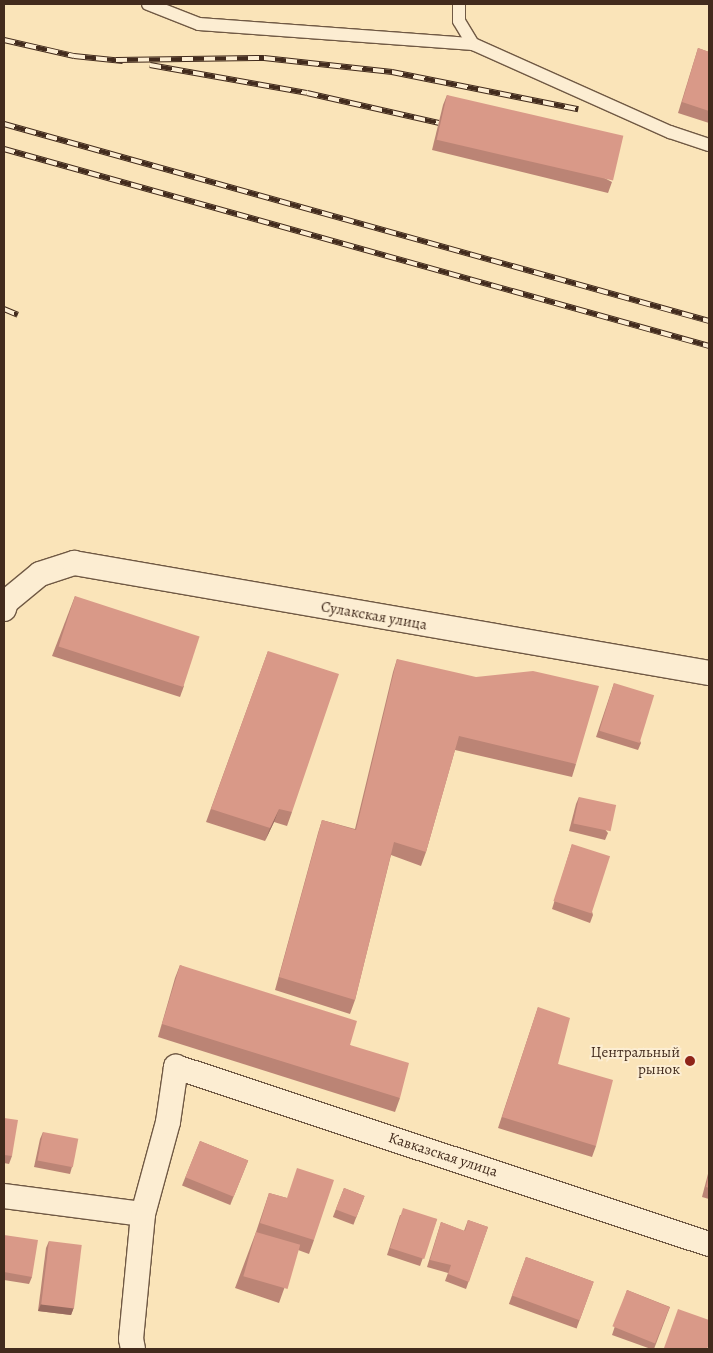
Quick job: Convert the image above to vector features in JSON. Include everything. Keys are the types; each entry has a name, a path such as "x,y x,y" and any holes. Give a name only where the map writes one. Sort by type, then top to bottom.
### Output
{"street":[{"name":"Сулакская улица","path":"4,609 6,602 40,574 74,563 709,673"},
{"name":"Кавказская улица","path":"143,1214 168,1122 176,1067 709,1244"},
{"path":"4,1196 143,1214 131,1339 133,1349"}],"lane":[{"path":"148,4 199,24 473,44 670,132 709,144"},
{"path":"459,4 459,21 473,44"}],"building":[{"path":"698,48 709,52 709,111 682,102"},
{"path":"447,95 623,136 613,181 437,140"},
{"path":"75,596 200,636 183,687 59,646"},
{"path":"268,651 339,674 292,812 279,809 270,828 211,809"},
{"path":"397,659 476,677 533,671 599,686 576,764 459,736 426,852 394,842 355,1000 279,977 322,820 356,830"},
{"path":"614,683 654,695 640,743 599,731"},
{"path":"579,797 616,805 611,831 573,823"},
{"path":"572,844 610,856 592,913 553,901"},
{"path":"180,965 357,1021 350,1045 409,1063 400,1098 162,1024"},
{"path":"538,1007 570,1018 558,1064 613,1080 596,1146 502,1117"},
{"path":"4,1118 18,1120 12,1156 4,1155"},
{"path":"43,1132 78,1139 73,1167 37,1160"},
{"path":"200,1141 248,1160 234,1197 185,1177"},
{"path":"297,1168 334,1180 314,1240 260,1223 269,1193 287,1198"},
{"path":"709,1173 709,1188 706,1187"},
{"path":"344,1188 365,1196 356,1217 336,1209"},
{"path":"403,1208 437,1219 424,1259 390,1248"},
{"path":"468,1220 488,1227 469,1282 448,1274 451,1265 430,1260 441,1222 465,1231"},
{"path":"256,1232 300,1245 288,1289 243,1276"},
{"path":"4,1235 38,1240 32,1277 4,1272"},
{"path":"49,1241 82,1245 74,1309 41,1305"},
{"path":"526,1257 594,1282 580,1320 512,1296"},
{"path":"627,1290 670,1307 655,1343 612,1326"},
{"path":"678,1309 709,1320 709,1344 707,1349 664,1348"}],"railway":[{"path":"4,40 74,56 123,61"},
{"path":"116,60 264,58 392,72 578,109"},
{"path":"150,65 307,93 439,123"},
{"path":"4,124 709,321"},
{"path":"4,149 709,346"},
{"path":"4,309 18,315"}],"place":[{"name":"Центральный рынок","path":"690,1061"}]}
